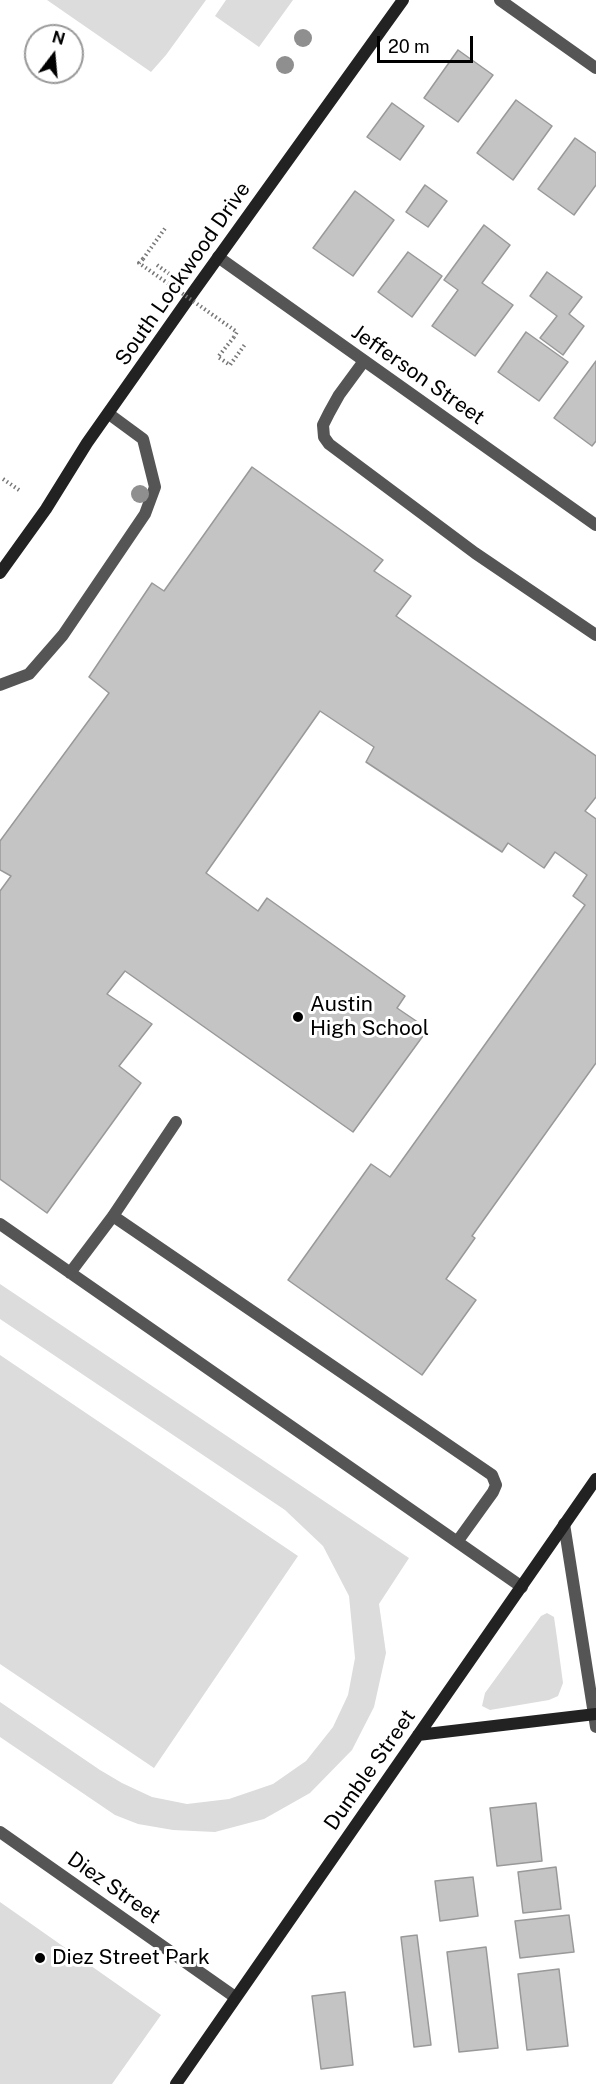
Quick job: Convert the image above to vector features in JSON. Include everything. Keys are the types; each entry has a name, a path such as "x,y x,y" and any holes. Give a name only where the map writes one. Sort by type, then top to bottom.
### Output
{"street":[{"name":"South Lockwood Drive","path":"0,573 46,509 87,443 218,256 403,0"},
{"path":"500,0 596,68"},
{"name":"Jefferson Street","path":"218,256 596,525"},
{"path":"364,361 328,413 323,425 324,437 329,444 475,553 596,635"},
{"path":"0,685 29,674 63,635 145,514 155,487 143,439 109,414"},
{"path":"70,1274 113,1216 176,1122"},
{"path":"113,1216 492,1475 496,1485 494,1492 457,1542"},
{"path":"0,1224 522,1587"},
{"name":"Dumble Street","path":"176,2084 596,1479"},
{"path":"418,1735 595,1718 564,1524"},
{"name":"Diez Street","path":"0,1832 235,1997"}],"path":[{"path":"166,227 139,263 237,332 218,357 230,365 246,343"},
{"path":"157,265 171,276"},
{"path":"3,479 18,490"}],"shaded area":[{"path":"47,0 206,0 151,72"},
{"path":"226,0 293,0 259,47 215,16"},
{"path":"0,1284 409,1558 379,1604 386,1653 374,1707 352,1750 310,1793 264,1819 215,1832 173,1830 138,1824 115,1815 0,1737 0,1702 100,1770 152,1797 187,1804 229,1799 273,1784 306,1761 333,1727 348,1695 355,1658 349,1596 323,1546 285,1510 0,1319"},
{"path":"0,1355 298,1556 154,1768 0,1664"},
{"path":"547,1613 554,1617 563,1683 558,1696 549,1700 490,1710 482,1706 485,1693 541,1616"},
{"name":"Diez Street Park","path":"0,1902 161,2015 112,2084 0,2084"}],"building":[{"path":"458,50 493,75 458,122 424,98"},
{"path":"516,100 552,126 513,180 477,153"},
{"path":"392,103 424,126 400,160 367,137"},
{"path":"575,138 596,153 596,185 574,215 538,189"},
{"path":"425,185 447,201 428,227 406,212"},
{"path":"355,191 394,220 353,276 313,248"},
{"path":"484,225 510,245 482,283 513,305 475,356 432,326 458,290 444,280"},
{"path":"408,252 442,276 412,317 378,292"},
{"path":"547,272 582,297 569,314 584,326 563,355 540,338 557,316 530,296"},
{"path":"526,332 568,362 539,401 498,372"},
{"path":"596,361 596,441 592,446 554,418"},
{"path":"252,467 383,560 374,571 411,596 396,616 596,756 596,797 585,811 596,819 596,1063 472,1236 475,1238 446,1279 476,1300 422,1375 288,1280 371,1164 390,1177 585,905 573,896 587,875 555,852 544,868 508,843 502,852 366,762 374,747 320,711 206,873 258,911 267,898 405,996 397,1008 428,1029 353,1132 125,971 107,994 152,1024 119,1066 141,1083 47,1213 0,1179 0,891 11,876 0,870 0,841 109,693 89,677 152,583 164,591"},
{"path":"536,1803 542,1861 497,1866 490,1808"},
{"path":"556,1867 561,1909 523,1913 518,1872"},
{"path":"473,1877 478,1916 440,1921 435,1881"},
{"path":"569,1915 574,1952 520,1958 515,1921"},
{"path":"417,1935 431,2045 414,2047 401,1937"},
{"path":"486,1947 498,2048 459,2052 447,1952"},
{"path":"559,1969 568,2046 527,2050 518,1974"},
{"path":"345,1992 353,2065 321,2069 312,1996"}],"place":[{"name":"Austin High School","path":"298,1017"},
{"name":"Diez Street Park","path":"40,1958"}]}
